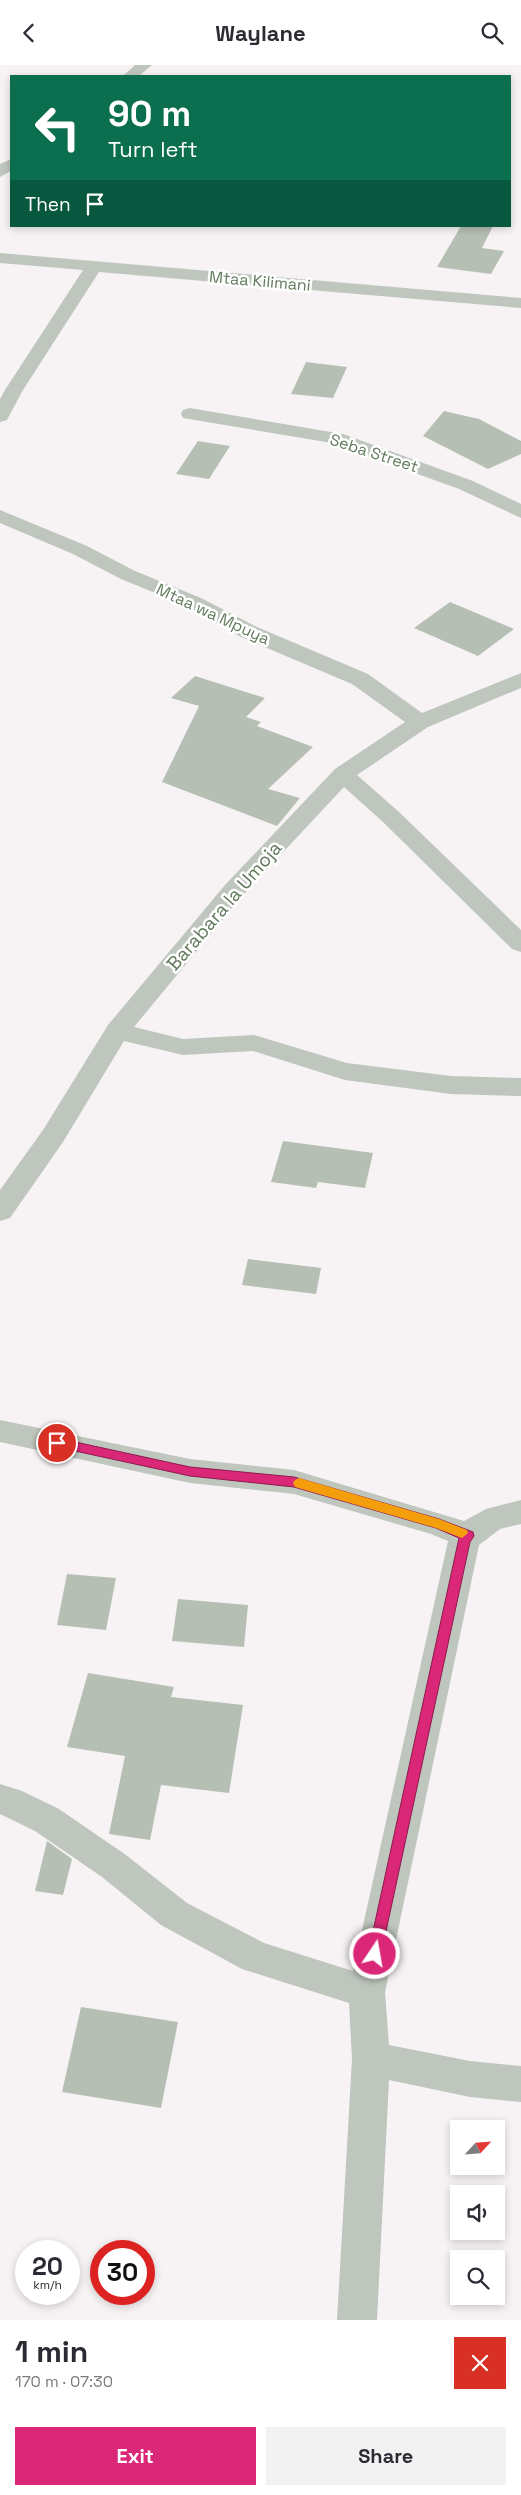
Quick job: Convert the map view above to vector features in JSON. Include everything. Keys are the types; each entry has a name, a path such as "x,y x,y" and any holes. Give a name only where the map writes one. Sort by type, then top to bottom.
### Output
{"street":[{"path":"131,75 144,65"},
{"name":"Mtaa Kilimani","path":"0,258 93,268 521,303"},
{"path":"0,416 14,390 93,268"},
{"name":"Seba Street","path":"190,414 336,438 466,485 521,512"},
{"name":"Mtaa wa Mpuya","path":"0,516 80,550 128,575 194,602 249,632 360,679 420,722"},
{"name":"Barabara la Umoja","path":"0,1211 53,1136 117,1031 234,890 343,774 420,722 501,686 521,680"},
{"path":"343,774 392,817 521,944"},
{"path":"117,1031 183,1047 254,1043 345,1071 451,1085 521,1087"},
{"path":"0,1431 190,1471 294,1482 439,1524 468,1536"},
{"path":"357,2320 371,2059 367,1992 464,1541 487,1520 521,1512"},
{"path":"0,1799 10,1801 47,1820 114,1866 174,1914 255,1957 367,1992"},
{"path":"371,2059 470,2079 521,2084"}],"building":[{"path":"460,227 492,227 482,248 504,251 491,274 437,267"},
{"path":"306,362 347,367 333,398 291,394"},
{"path":"444,411 479,419 521,441 521,454 488,469 423,436"},
{"path":"198,441 230,446 209,479 176,474"},
{"path":"450,602 514,629 478,656 414,628"},
{"path":"195,676 265,698 246,717 261,722 257,726 313,747 268,789 300,798 277,826 162,782 199,706 171,698"},
{"path":"283,1141 373,1153 365,1188 318,1182 316,1188 271,1182"},
{"path":"248,1259 321,1268 316,1294 242,1285"},
{"path":"67,1574 116,1578 106,1630 57,1625"},
{"path":"178,1599 248,1605 244,1647 172,1641"},
{"path":"88,1673 174,1687 171,1697 243,1705 229,1793 161,1785 150,1840 109,1834 125,1756 67,1747"},
{"path":"47,1841 72,1859 63,1895 35,1891"},
{"path":"81,2007 178,2022 161,2108 62,2092"}],"slow traffic":[{"path":"299,1483 439,1524 462,1533"}],"route":[{"path":"57,1443 190,1471 294,1482 439,1524 468,1536 464,1541 375,1954"}]}
